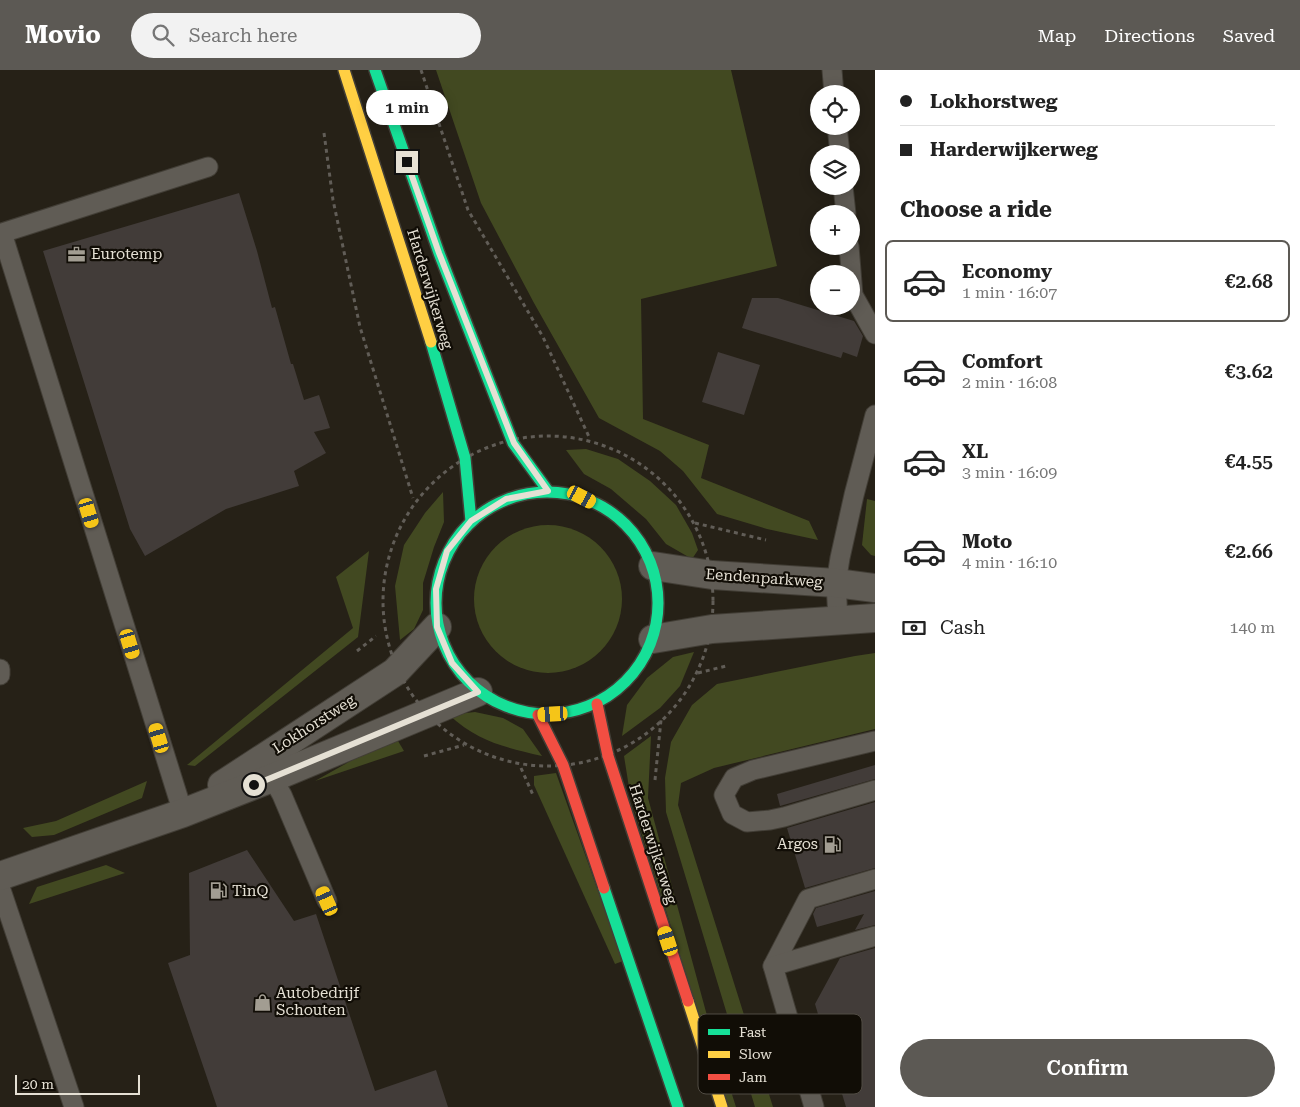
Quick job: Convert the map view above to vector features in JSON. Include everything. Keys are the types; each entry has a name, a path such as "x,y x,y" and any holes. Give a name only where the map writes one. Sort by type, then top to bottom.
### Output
{"main road":[{"name":"Harderwijkerweg","path":"344,70 422,313 465,458 471,521"},
{"name":"Harderwijkerweg","path":"375,70 439,253 514,443 548,491"},
{"path":"548,491 582,497 612,512 637,536 653,566 659,603 653,639 640,665 621,687 597,704 568,713 538,715 506,708 478,692 452,663 437,627 436,589 447,551 471,521 506,499 548,491"},
{"name":"Harderwijkerweg","path":"597,704 608,756 698,1033"},
{"path":"538,715 563,765 678,1107"},
{"name":"Harderwijkerweg","path":"718,1094 722,1107"}],"street":[{"name":"Eendenparkweg","path":"653,566 712,575 836,583 875,588"},
{"path":"653,639 712,629 875,618"},
{"name":"Lokhorstweg","path":"0,876 182,813 267,768 395,672 437,627"},
{"name":"Lokhorstweg","path":"267,768 425,714 478,692"}],"lane":[{"path":"832,70 833,85"},
{"path":"182,813 2,233 208,167"},
{"path":"850,255 853,295 875,334"},
{"path":"838,620 836,583 854,495 875,415"},
{"path":"0,669 0,675"},
{"path":"875,741 752,770 734,778 724,795 732,814 747,822 784,817 875,790"},
{"path":"267,768 282,795 327,901"},
{"path":"787,1014 773,966 808,899 875,879"},
{"path":"0,887 74,1107"},
{"path":"773,966 875,936"},
{"path":"810,1094 814,1107"}],"path":[{"path":"420,70 468,210 542,337 590,439"},
{"path":"323,125 333,200 360,327 413,498 386,562 384,619 395,672 425,714 464,745 498,755 521,768 563,765 608,756 661,720 689,689 698,673 712,629 712,575 691,514 652,466"},
{"path":"549,439 590,439 623,450 645,462"}],"green space":[{"path":"436,70 731,70 777,266 641,299 643,419 709,445 701,478 809,521 818,540 767,529 717,514 683,471 660,451 599,418 534,303 481,203"},
{"path":"586,449 618,459 650,481 676,505 692,533 698,550 692,559 666,544 646,519 611,489 584,474 566,450"},
{"path":"443,492 444,522 423,583 423,610 414,629 400,640 395,586 404,545 425,513"},
{"path":"867,499 875,501 875,556 871,555 862,545"},
{"path":"548,525 576,531 600,547 616,571 622,599 616,627 600,651 576,667 548,673 520,667 496,651 480,627 474,599 480,571 496,547 520,531"},
{"path":"369,551 358,637 195,766 187,765 353,628 336,577"},
{"path":"694,652 680,686 660,708 622,736 627,705 647,678 673,657"},
{"path":"875,653 875,729 714,768 681,783 678,805 744,1014 727,1014 666,812 665,778 671,742 692,705 717,684"},
{"path":"475,712 503,718 523,729 542,756 492,742 471,732 449,715"},
{"path":"395,736 404,751 315,781"},
{"path":"651,736 648,798 707,1014 699,1014 631,800 624,756"},
{"path":"556,773 623,961 615,964 534,785 534,776"},
{"path":"147,781 142,798 54,835 32,837 23,828 56,821"},
{"path":"106,865 125,873 29,904 37,887"},
{"path":"724,1094 732,1094 736,1107 728,1107"},
{"path":"751,1094 769,1094 773,1107 755,1107"}],"building":[{"path":"239,193 272,308 275,307 291,364 293,364 304,400 319,395 330,428 314,432 326,453 294,471 299,486 226,509 145,556 130,529 43,251"},
{"path":"752,298 778,298 810,308 810,315 834,315 854,321 863,336 857,357 843,352 841,358 742,328"},
{"path":"718,352 760,365 744,415 702,402"},
{"path":"875,765 875,779 780,806 777,794"},
{"path":"875,802 875,868 805,888 787,828"},
{"path":"247,850 294,921 316,914 375,1091 436,1070 448,1107 217,1107 168,963 190,955 189,873"},
{"path":"875,891 875,925 855,930 864,914 817,927 813,914 816,908"},
{"path":"875,948 875,1107 846,1107 842,1094 862,1094 862,1014 818,1014 815,1004 840,958"}],"traffic: fast":[{"path":"375,70 439,253 513,443 548,491"},
{"path":"431,342 465,458 471,521"},
{"path":"536,492 558,492 590,500 626,524 650,560 656,581 658,603 656,625 650,646 626,682 590,706 558,714 536,714 504,706 476,689 461,674 444,646 436,614 436,592 444,560 461,532 476,517 504,500 536,492"},
{"path":"604,888 678,1107"}],"traffic: slow":[{"path":"344,70 431,342"},
{"path":"688,1001 698,1032"},
{"path":"718,1094 722,1107"}],"traffic: jam":[{"path":"597,704 608,756 688,1001"},
{"path":"538,715 563,765 604,888"}],"place":[{"name":"Eurotemp","path":"77,254"},
{"name":"Argos","path":"832,844"},
{"name":"TinQ","path":"218,891"},
{"name":"Autobedrijf Schouten","path":"262,1002"}],"route":[{"path":"254,785 478,692 452,663 437,627 436,589 447,551 471,521 506,499 548,491 514,443 439,253 407,162"}]}
